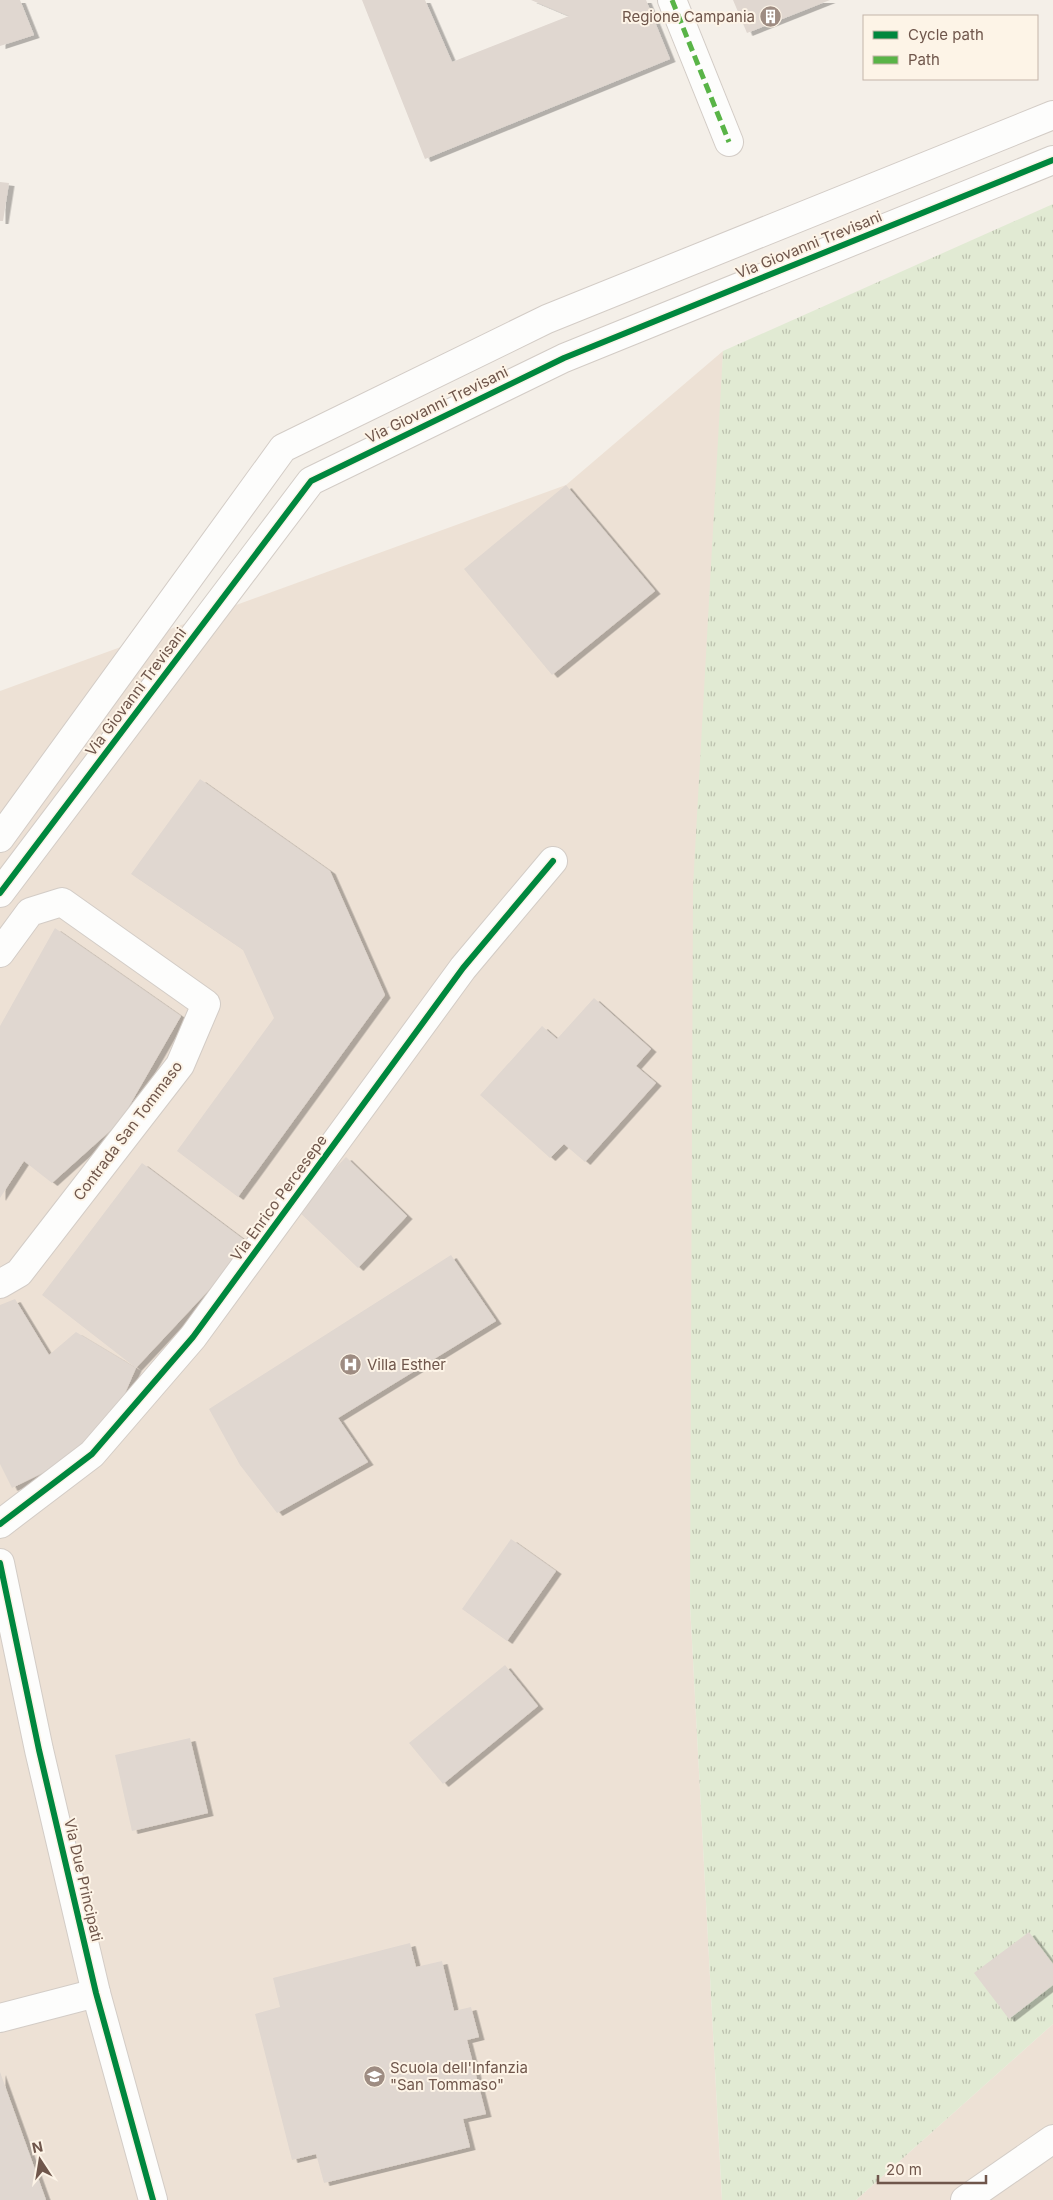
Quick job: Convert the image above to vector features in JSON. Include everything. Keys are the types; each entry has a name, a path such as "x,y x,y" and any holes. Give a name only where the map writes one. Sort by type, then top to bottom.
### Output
{"street":[{"path":"672,0 729,142"},
{"name":"Via Giovanni Trevisani","path":"0,838 283,448 547,319 1053,115"},
{"name":"Via Giovanni Trevisani","path":"0,893 311,481 564,358 1053,160"},
{"name":"Via Enrico Percesepe","path":"0,1524 92,1454 193,1337 463,968 553,861"},
{"name":"Contrada San Tommaso","path":"0,953 30,912 62,902 206,1004 180,1066 19,1273 0,1284"},
{"name":"Via Due Principati","path":"0,1563 39,1750 96,1993 154,2200"},
{"path":"0,2018 96,1993"},
{"path":"965,2200 1053,2139"}],"shaded area":[{"path":"723,351 690,1604 722,2200 0,2200 0,691 566,485"},
{"path":"1053,2024 1053,2200 856,2200"}],"green space":[{"path":"1053,204 1053,2024 856,2200 722,2200 690,1604 693,887 723,351"}],"building":[{"path":"0,0 20,0 34,35 0,46"},
{"path":"362,0 425,0 452,62 569,16 531,0 646,0 670,59 425,159"},
{"name":"Regione Campania","path":"733,0 830,0 747,33"},
{"path":"0,182 9,183 3,221 0,221"},
{"path":"566,485 655,591 552,675 464,569"},
{"path":"200,779 330,871 385,995 238,1197 177,1151 274,1018 243,950 131,874"},
{"path":"55,928 181,1016 120,1122 52,1183 24,1161 0,1198 0,1026"},
{"path":"594,998 651,1049 636,1066 656,1083 585,1162 564,1144 550,1158 480,1095 542,1026 557,1039"},
{"path":"346,1157 407,1216 358,1268 296,1209"},
{"path":"142,1163 251,1245 136,1368 42,1295"},
{"name":"Villa Esther","path":"451,1255 496,1321 338,1418 368,1462 277,1513 240,1465 209,1409"},
{"path":"15,1299 49,1355 76,1332 136,1368 116,1414 63,1463 12,1488 0,1464 0,1305"},
{"path":"511,1539 556,1571 507,1641 462,1609"},
{"path":"505,1665 538,1706 443,1784 409,1743"},
{"path":"190,1738 208,1813 132,1831 115,1755"},
{"path":"1029,1932 1053,1964 1053,1985 1009,2019 974,1973"},
{"name":"Scuola dell'Infanzia \"San Tommaso\"","path":"410,1943 416,1967 442,1961 454,2011 471,2007 479,2037 467,2040 486,2114 463,2119 470,2147 324,2183 316,2154 292,2160 255,2014 280,2007 273,1978"},
{"path":"0,2072 46,2200 0,2200"}],"marked path":[{"path":"672,0 729,142"}],"cycle path":[{"path":"0,893 311,481 564,358 1053,160"},
{"path":"0,1524 92,1454 193,1337 463,968 553,861"},
{"path":"0,1563 39,1750 96,1993 153,2200"}],"place":[{"name":"Regione Campania","path":"771,17"},
{"name":"Villa Esther","path":"351,1365"},
{"name":"Scuola dell'Infanzia \"San Tommaso\"","path":"374,2077"}]}
